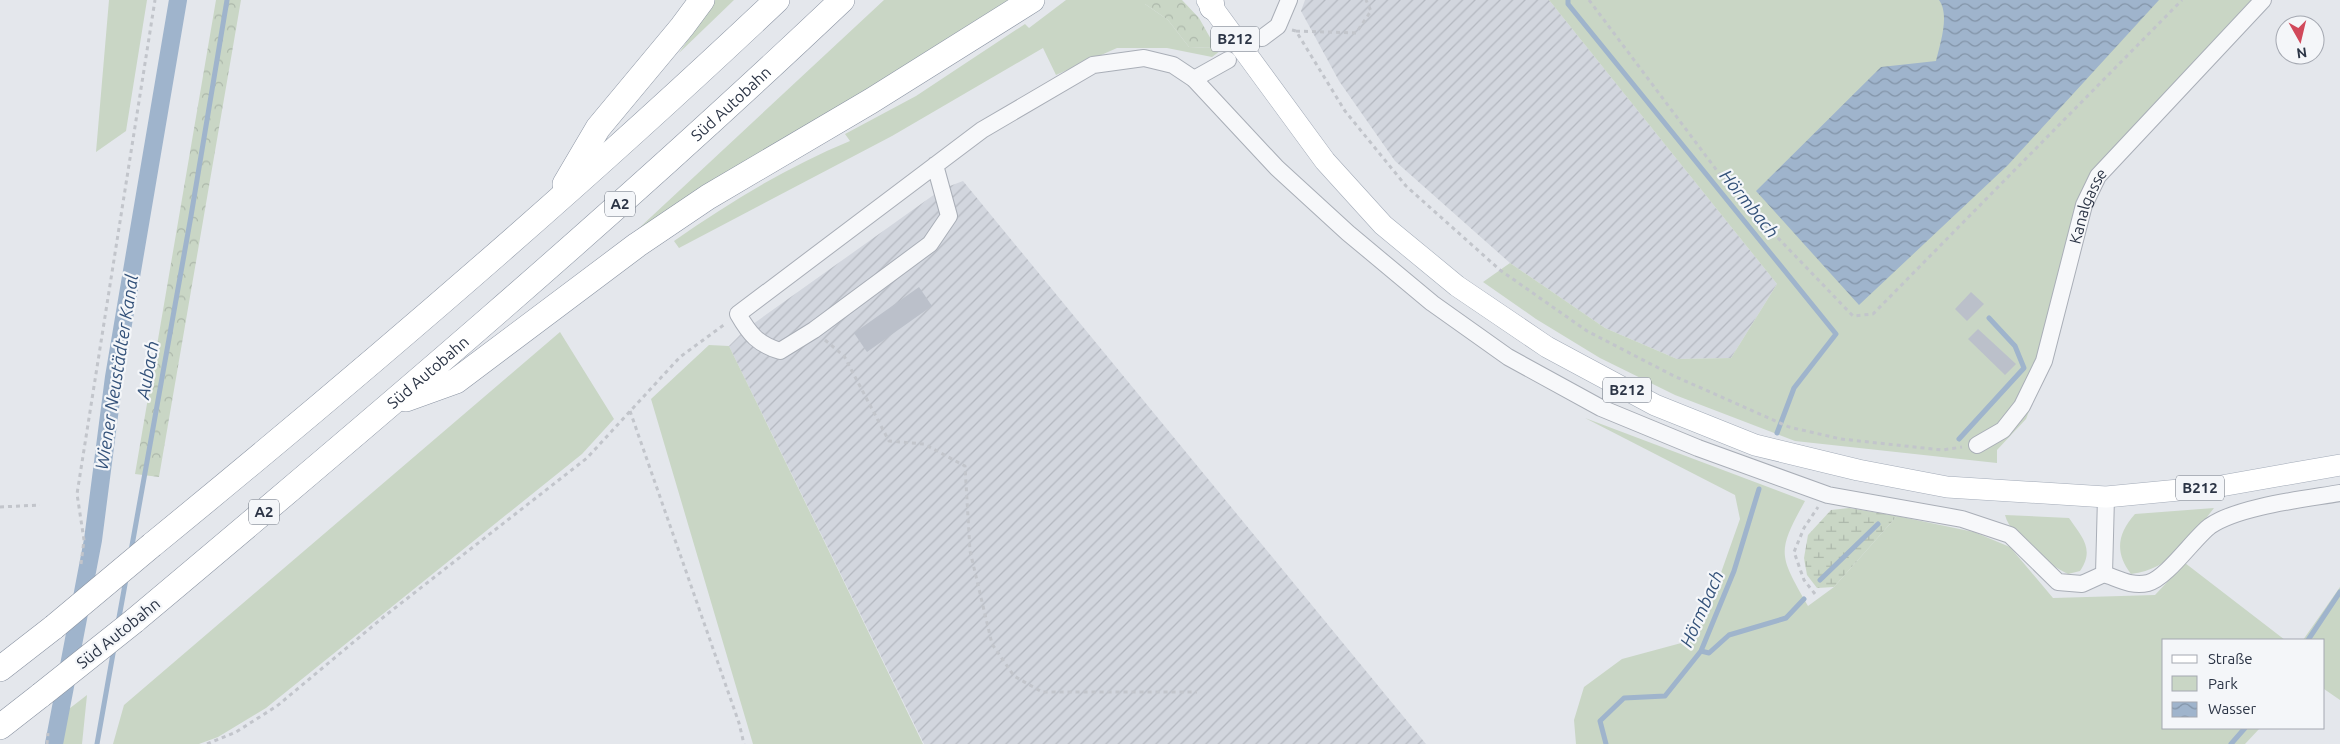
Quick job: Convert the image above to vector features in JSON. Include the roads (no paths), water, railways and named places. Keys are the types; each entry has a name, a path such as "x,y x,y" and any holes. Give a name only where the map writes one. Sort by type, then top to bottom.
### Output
{"highway":[{"path":"551,206 598,128 682,27 702,0"},
{"path":"0,669 54,627 391,347 551,206 777,0"},
{"name":"Süd Autobahn","path":"0,727 134,621 394,403 593,229 842,0"},
{"path":"394,403 456,381 638,244 693,207 871,101 1032,0"}],"main road":[{"name":"B212","path":"1210,2 1325,161 1383,225 1456,286 1547,347 1655,405 1755,444 1858,470 1947,486 2106,497 2221,486 2340,465"}],"street":[{"path":"1262,38 1278,26 1289,0"},
{"name":"Kanalgasse","path":"1977,445 2003,430 2022,406 2044,361 2084,205 2098,176 2263,0"},
{"path":"935,165 949,216 930,244 814,330 780,351 762,346 746,329 738,314 935,165 982,130 1093,65 1144,58 1173,65 1194,80 1277,168 1348,233 1432,303 1508,357 1601,408 1698,448 1828,495 1962,519 2010,535 2058,582 2082,584 2104,574 2134,585 2150,582 2184,554 2210,526 2238,514 2340,493"},
{"path":"1194,80 1228,60"},
{"path":"2104,574 2106,497"}],"water":[{"path":"1939,0 2159,0 2008,165 1859,305 1756,191 1881,67 1936,61 1944,21 1944,13"}],"waterway":[{"name":"Wiener Neustädter Kanal","path":"54,744 93,540 114,377 178,0"},
{"name":"Aubach","path":"131,551 191,216 227,0"},
{"name":"Hörmbach","path":"1568,0 1568,4 1836,334 1794,388 1777,433"},
{"path":"1959,439 2024,368 2015,346 1989,318"},
{"name":"Hörmbach","path":"1606,744 1600,721 1624,698 1665,696 1701,651 1734,571 1759,489"},
{"path":"1820,580 1878,524"},
{"name":"Aubach","path":"118,623 126,579"},
{"name":"Hörmbach","path":"2309,639 2340,592"},
{"path":"1701,651 1709,653 1729,635 1786,618 1804,599"},
{"name":"Aubach","path":"97,744 114,648"},
{"name":"Hörmbach","path":"2231,744 2244,729"}]}
